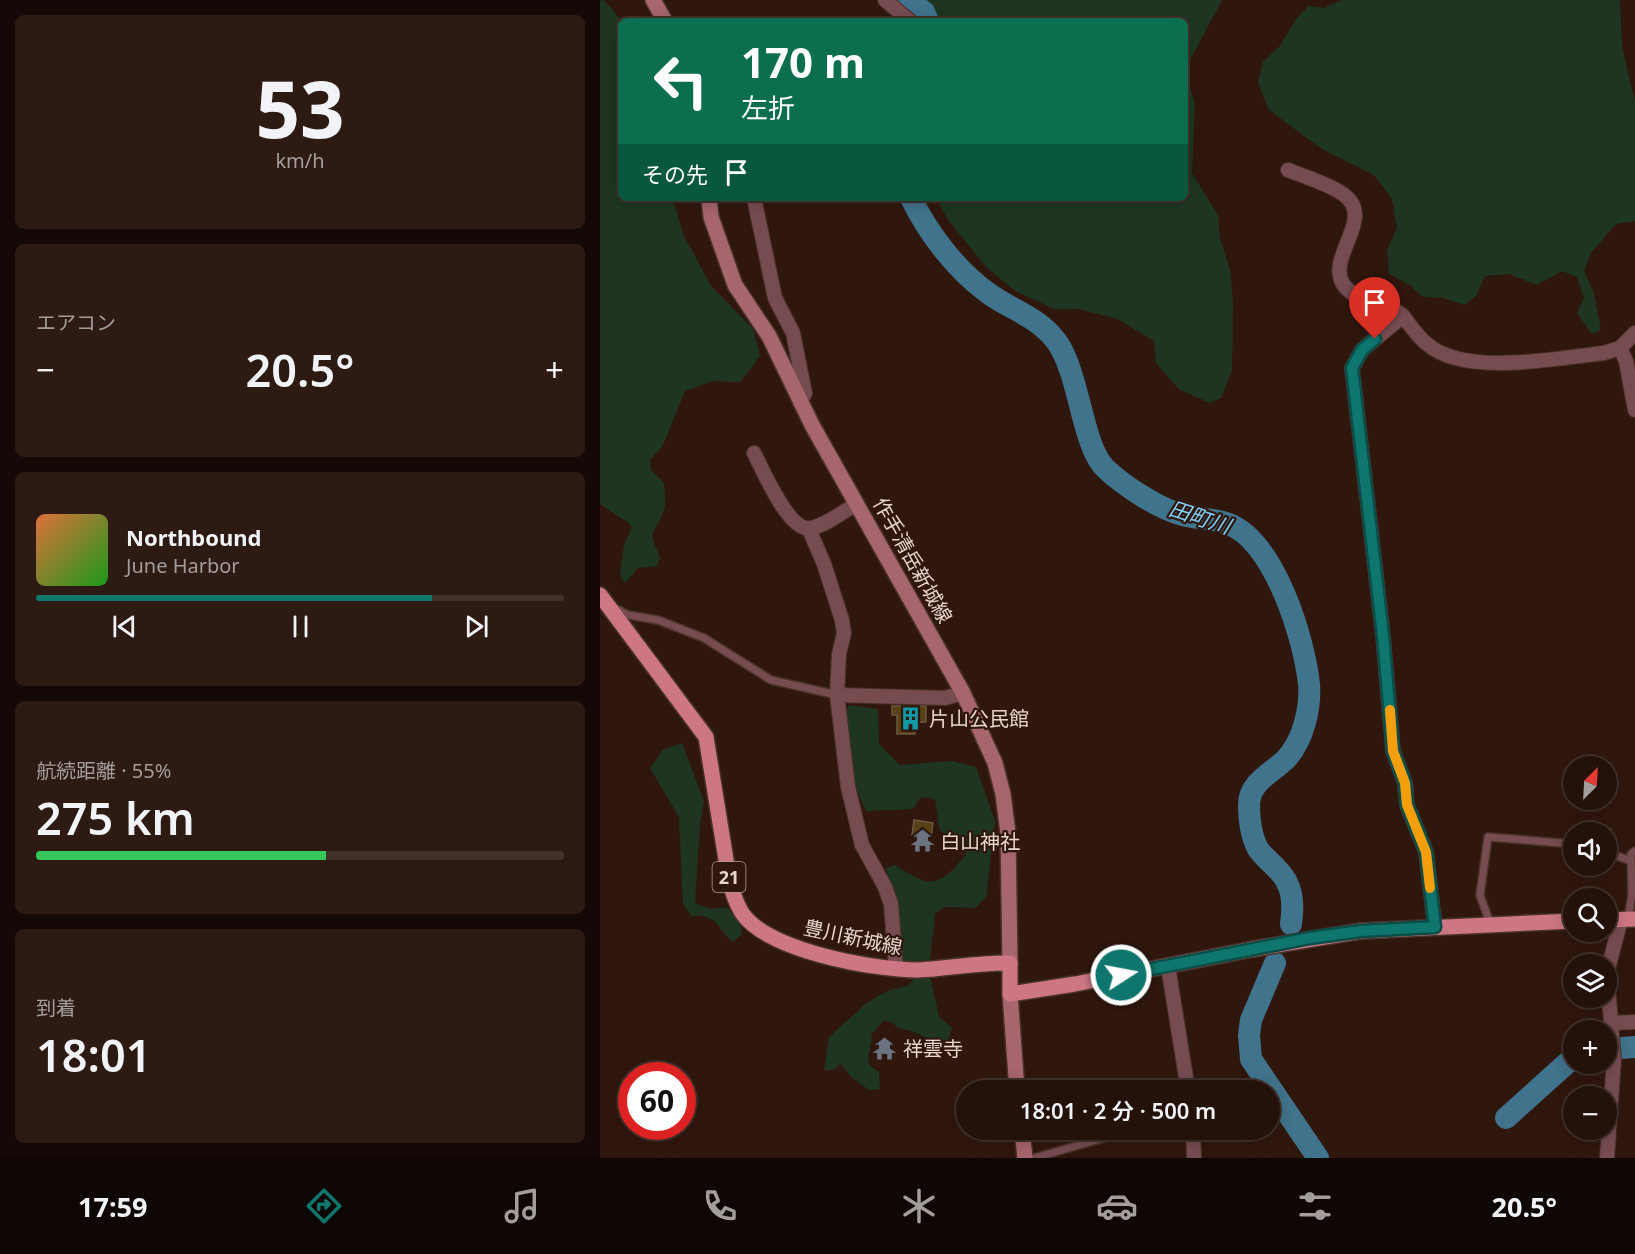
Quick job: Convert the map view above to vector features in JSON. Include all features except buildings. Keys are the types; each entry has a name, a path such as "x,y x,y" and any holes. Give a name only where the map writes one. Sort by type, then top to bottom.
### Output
{"main road":[{"path":"653,0 663,18"},
{"name":"作手清岳新城線","path":"709,201 711,217 735,285 769,336 800,402 963,693 995,762 1003,794 1011,871 1010,963"},
{"name":"豊川新城線","path":"603,599 706,737 729,878 743,914 757,928 778,941 808,951 896,969 920,970 1010,963"},
{"path":"1010,993 1075,984 1310,938 1361,931 1563,921"},
{"path":"1010,963 1016,1080"},
{"path":"1023,1140 1025,1158"}],"street":[{"path":"885,0 906,18"},
{"path":"1288,170 1335,189 1344,194 1352,203 1355,214 1354,225 1339,267 1342,282 1348,290 1362,298 1394,308 1426,344 1436,351 1486,363 1604,353 1620,348 1635,333"},
{"path":"755,201 773,290 793,333 805,393 800,402"},
{"path":"1403,316 1362,350 1352,368 1383,636 1393,751 1405,783 1407,805 1426,852 1435,927"},
{"path":"1620,348 1626,361 1635,410"},
{"path":"754,453 793,521 809,529 824,564 844,633 837,673 837,695 854,819 862,845 885,887 891,904 896,969"},
{"path":"809,529 857,504"},
{"path":"837,695 945,698 963,693"},
{"path":"1611,1020 1607,973 1623,919"},
{"path":"1168,966 1186,1080"},
{"path":"1617,1027 1635,1022"},
{"path":"1607,1158 1614,1074"},
{"path":"1193,1140 1194,1158"}],"lane":[{"path":"603,599 628,615 658,620 704,638 771,680 837,695"},
{"path":"1490,923 1480,895 1488,837 1563,843"},
{"path":"1623,919 1632,894 1631,854 1635,851"},
{"path":"1617,856 1631,861"},
{"path":"1034,1158 1097,1140"}],"green space":[{"path":"600,0 604,0 619,18 618,201 674,201 683,234 711,286 753,329 760,356 740,382 713,381 685,391 663,445 650,460 651,470 664,483 664,510 653,533 660,557 657,566 638,568 625,583 620,575 624,545 632,528 629,523 600,504"},
{"path":"922,0 1222,0 1191,58 1188,81 1188,18 935,18"},
{"path":"1342,0 1620,0 1622,47 1635,102 1635,221 1616,224 1591,253 1584,271 1594,293 1601,330 1592,334 1577,313 1584,298 1577,277 1562,271 1537,285 1509,274 1485,276 1476,296 1465,305 1443,298 1423,297 1410,285 1389,274 1387,250 1397,228 1392,199 1374,175 1322,149 1269,110 1258,83 1263,62 1280,46 1296,19 1308,6 1324,8"},
{"path":"1188,81 1195,103 1192,173 1218,215 1220,238 1230,270 1233,303 1232,370 1221,398 1210,403 1179,389 1156,363 1154,341 1118,319 1079,309 1054,309 1014,290 986,267 948,220 938,201 1188,201"},
{"path":"848,705 878,709 879,744 899,765 952,761 976,767 995,821 986,898 974,908 946,907 935,913 930,960 901,962 900,922 886,868 894,865 917,878 933,881 948,874 966,855 965,846 940,831 935,799 921,797 913,809 866,811 856,787 849,759 846,731"},
{"path":"682,743 704,801 700,825 695,903 710,909 726,907 740,921 742,934 733,942 708,917 691,916 683,903 679,817 650,768 663,750"},
{"path":"930,976 939,1017 952,1028 947,1044 934,1047 918,1034 898,1028 893,1023 884,1020 872,1034 868,1064 879,1072 880,1089 869,1090 851,1077 841,1064 832,1070 824,1070 829,1037 868,1002 889,990 908,986 915,977"}],"waterway":[{"name":"田町川","path":"909,0 924,12 927,18"},
{"name":"田町川","path":"913,201 934,237 976,284 1042,326 1057,342 1071,373 1091,445 1106,469 1122,483 1163,508 1183,515 1229,524 1245,534 1273,571 1294,618 1301,642 1309,684 1309,703 1305,724 1292,752 1257,784 1250,797 1249,810 1257,847 1282,874 1289,887 1292,901 1291,924"},
{"name":"田町川","path":"1275,963 1251,1020 1249,1035 1251,1059 1318,1158"},
{"path":"1617,1048 1635,1047"},
{"path":"1506,1118 1563,1067"}],"slow traffic":[{"path":"1390,710 1393,751 1405,783 1407,805 1426,852 1430,888"}],"place":[{"name":"片山公民館","path":"911,718"},
{"name":"白山神社","path":"922,841"},
{"name":"祥雲寺","path":"885,1048"}],"route":[{"path":"1121,975 1310,938 1361,931 1435,927 1426,852 1407,805 1405,783 1393,751 1383,636 1352,368 1362,350 1375,339"}]}
